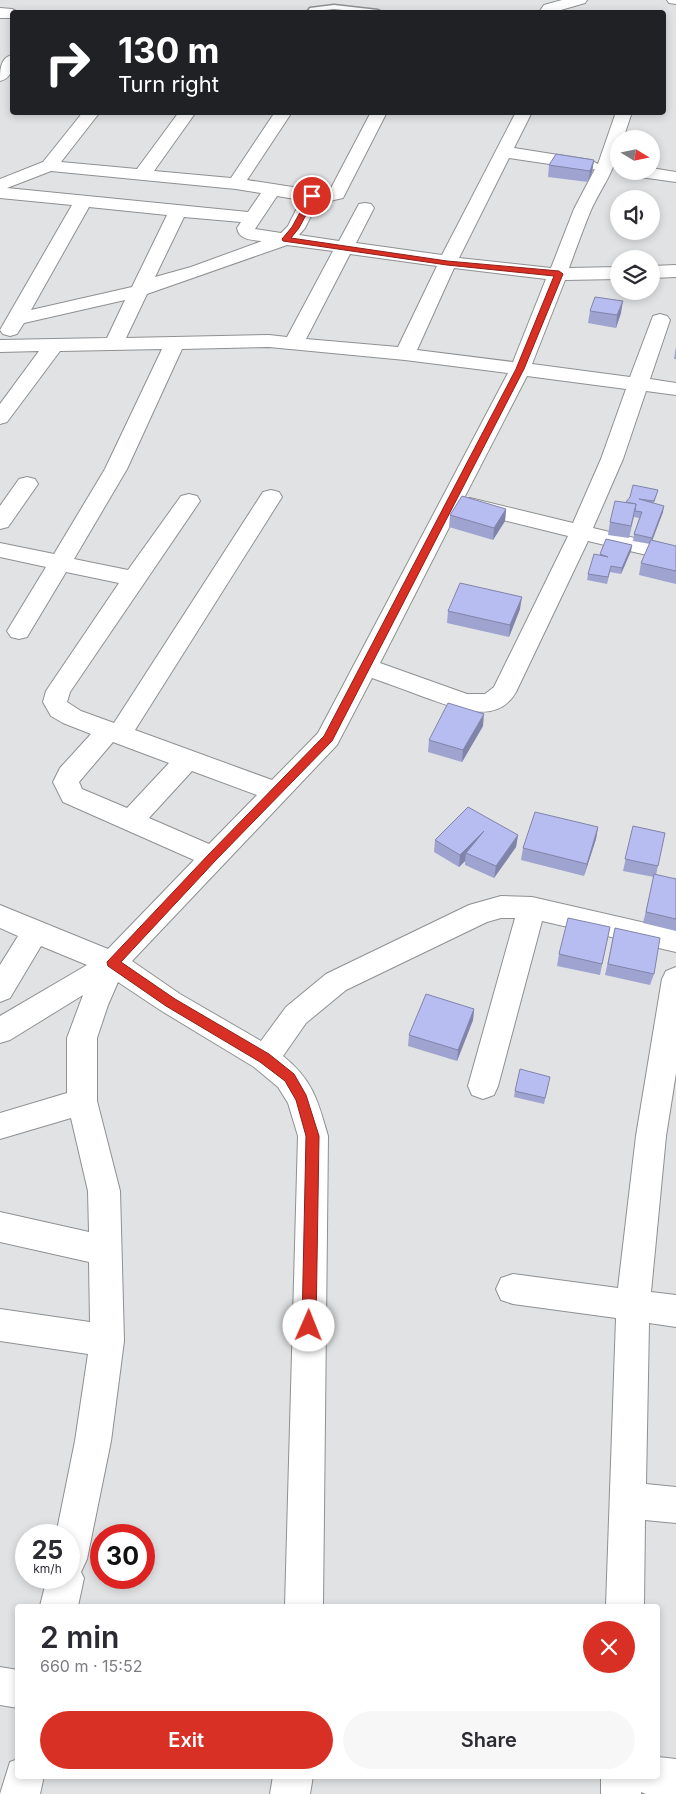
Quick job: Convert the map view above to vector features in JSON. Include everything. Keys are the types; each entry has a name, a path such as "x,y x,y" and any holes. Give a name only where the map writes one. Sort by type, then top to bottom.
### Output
{"street":[{"path":"548,10 549,8 580,0"},
{"path":"0,76 10,63"},
{"path":"49,166 90,115"},
{"path":"142,175 186,115"},
{"path":"113,345 138,291 186,212 240,185 282,115"},
{"path":"0,185 49,166 240,185 325,197 337,194 377,115"},
{"path":"405,354 447,263 523,115"},
{"path":"620,130 623,115"},
{"path":"505,152 610,168"},
{"path":"0,1032 113,962 212,857 328,739 520,369 583,209 610,171"},
{"path":"660,175 676,177"},
{"path":"272,190 246,228 246,232 447,263 559,274 610,273"},
{"path":"0,193 253,218"},
{"path":"16,319 138,291 160,282 198,272 286,239 296,228 312,196"},
{"path":"83,202 0,346 294,343 405,354 676,389"},
{"path":"294,343 365,208"},
{"path":"160,282 186,212"},
{"path":"660,272 676,271"},
{"path":"366,667 465,702 480,704 497,700 504,692 581,531 612,459 660,320"},
{"path":"19,631 116,469 175,343"},
{"path":"0,418 53,346"},
{"path":"0,522 27,484"},
{"path":"212,857 72,795 67,788 66,782 69,775 114,733 271,496"},
{"path":"452,500 676,555"},
{"path":"189,501 58,691 55,702 60,710 72,717 276,792"},
{"path":"0,550 134,579"},
{"path":"131,821 187,760"},
{"path":"265,1058 296,1015 336,982 479,913 501,907 532,908 676,941"},
{"path":"483,1086 532,908"},
{"path":"0,916 35,932 113,962 170,1002 265,1058 289,1078 302,1099 313,1136 304,1604"},
{"path":"0,990 35,932"},
{"path":"76,1524 93,1441 107,1341 104,1192 82,1101 82,1038 93,1005 113,962"},
{"path":"625,1604 632,1304 651,1136 676,979"},
{"path":"0,1126 82,1101"},
{"path":"0,1227 106,1251"},
{"path":"513,1289 676,1311"},
{"path":"0,1325 107,1341"},
{"path":"628,1500 676,1505"},
{"path":"59,1604 63,1589"},
{"path":"0,1686 15,1688"},
{"path":"660,1777 676,1779"},
{"path":"20,1794 23,1779"},
{"path":"290,1794 292,1779"},
{"path":"621,1779 621,1794"}],"lane":[{"path":"314,10 326,7 357,10"}],"building":[{"path":"556,154 594,160 590,171 549,165"},
{"path":"595,297 623,301 617,315 590,311"},
{"path":"633,485 658,490 654,501 639,499 664,506 652,538 634,534 642,512 635,511 636,504 626,502 630,497"},
{"path":"462,496 506,509 494,528 450,515"},
{"path":"615,501 636,504 631,526 610,522"},
{"path":"606,539 632,545 622,568 611,566 608,577 588,574 594,554 608,557 600,554"},
{"path":"651,540 676,546 676,571 641,563"},
{"path":"460,583 522,597 510,625 448,611"},
{"path":"448,703 484,714 463,750 429,740"},
{"path":"468,807 518,835 496,866 466,853 484,831 460,855 435,840"},
{"path":"535,812 598,827 587,864 523,848"},
{"path":"633,826 665,833 658,866 625,859"},
{"path":"654,874 676,879 676,919 646,912"},
{"path":"568,918 610,927 602,964 559,954"},
{"path":"615,928 660,938 654,974 608,964"},
{"path":"426,994 474,1009 458,1050 409,1035"},
{"path":"520,1069 550,1077 545,1098 515,1091"}],"route":[{"path":"309,1326 313,1136 302,1099 289,1078 265,1058 170,1002 113,962 212,857 328,739 520,369 559,274 447,263 286,239 296,228 312,196"}]}
